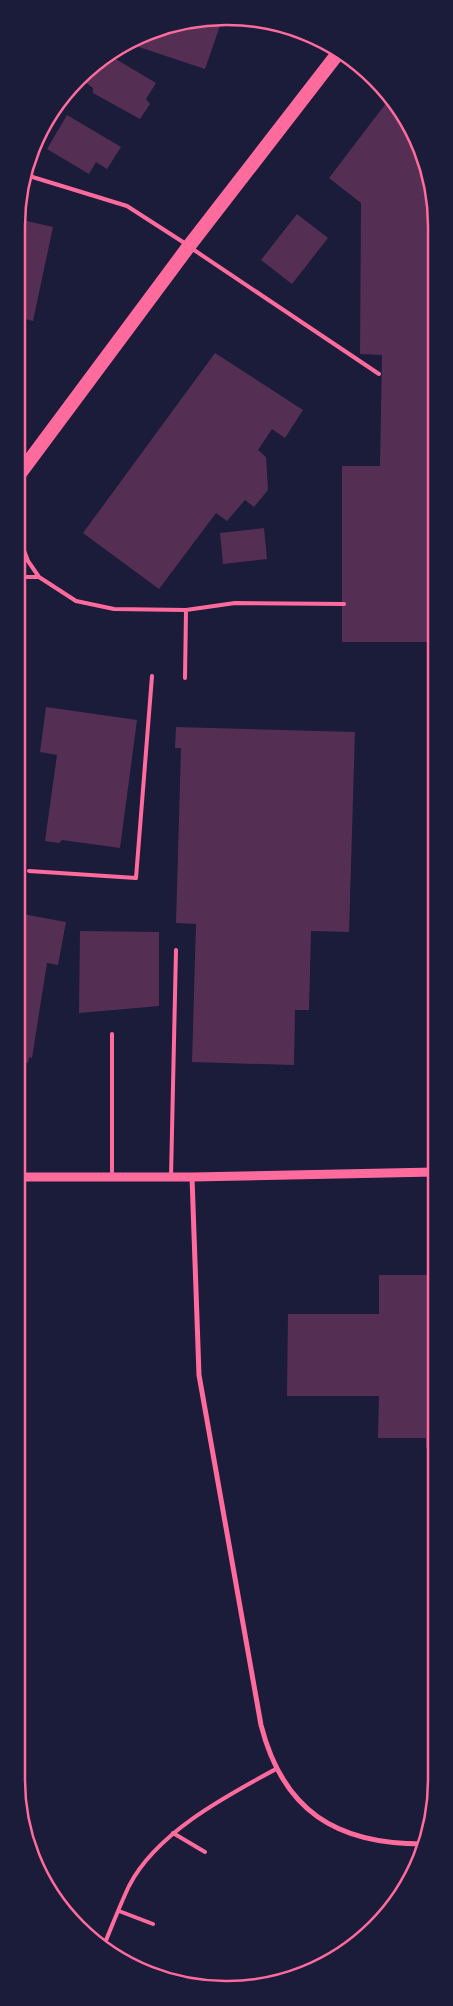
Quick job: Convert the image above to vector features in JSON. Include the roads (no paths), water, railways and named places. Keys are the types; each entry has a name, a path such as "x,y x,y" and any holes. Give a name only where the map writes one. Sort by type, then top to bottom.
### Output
{"highway":[{"path":"25,467 189,246 335,57"}],"street":[{"path":"25,1177 192,1177 428,1172"},
{"path":"192,1177 199,1375 266,1747 276,1769 302,1804 334,1828 354,1836 384,1842 417,1844"}],"lane":[{"path":"31,177 127,206 379,374"},
{"path":"25,554 28,562 39,577 76,600 114,609 186,610 235,603 344,604"},
{"path":"25,577 39,577"},
{"path":"185,678 186,610"},
{"path":"29,872 136,878 152,676"},
{"path":"172,1177 176,950"},
{"path":"112,1034 112,1177"},
{"path":"106,1941 130,1884 150,1857 173,1833 235,1790 276,1769"},
{"path":"173,1833 205,1852"},
{"path":"119,1911 153,1924"}]}
